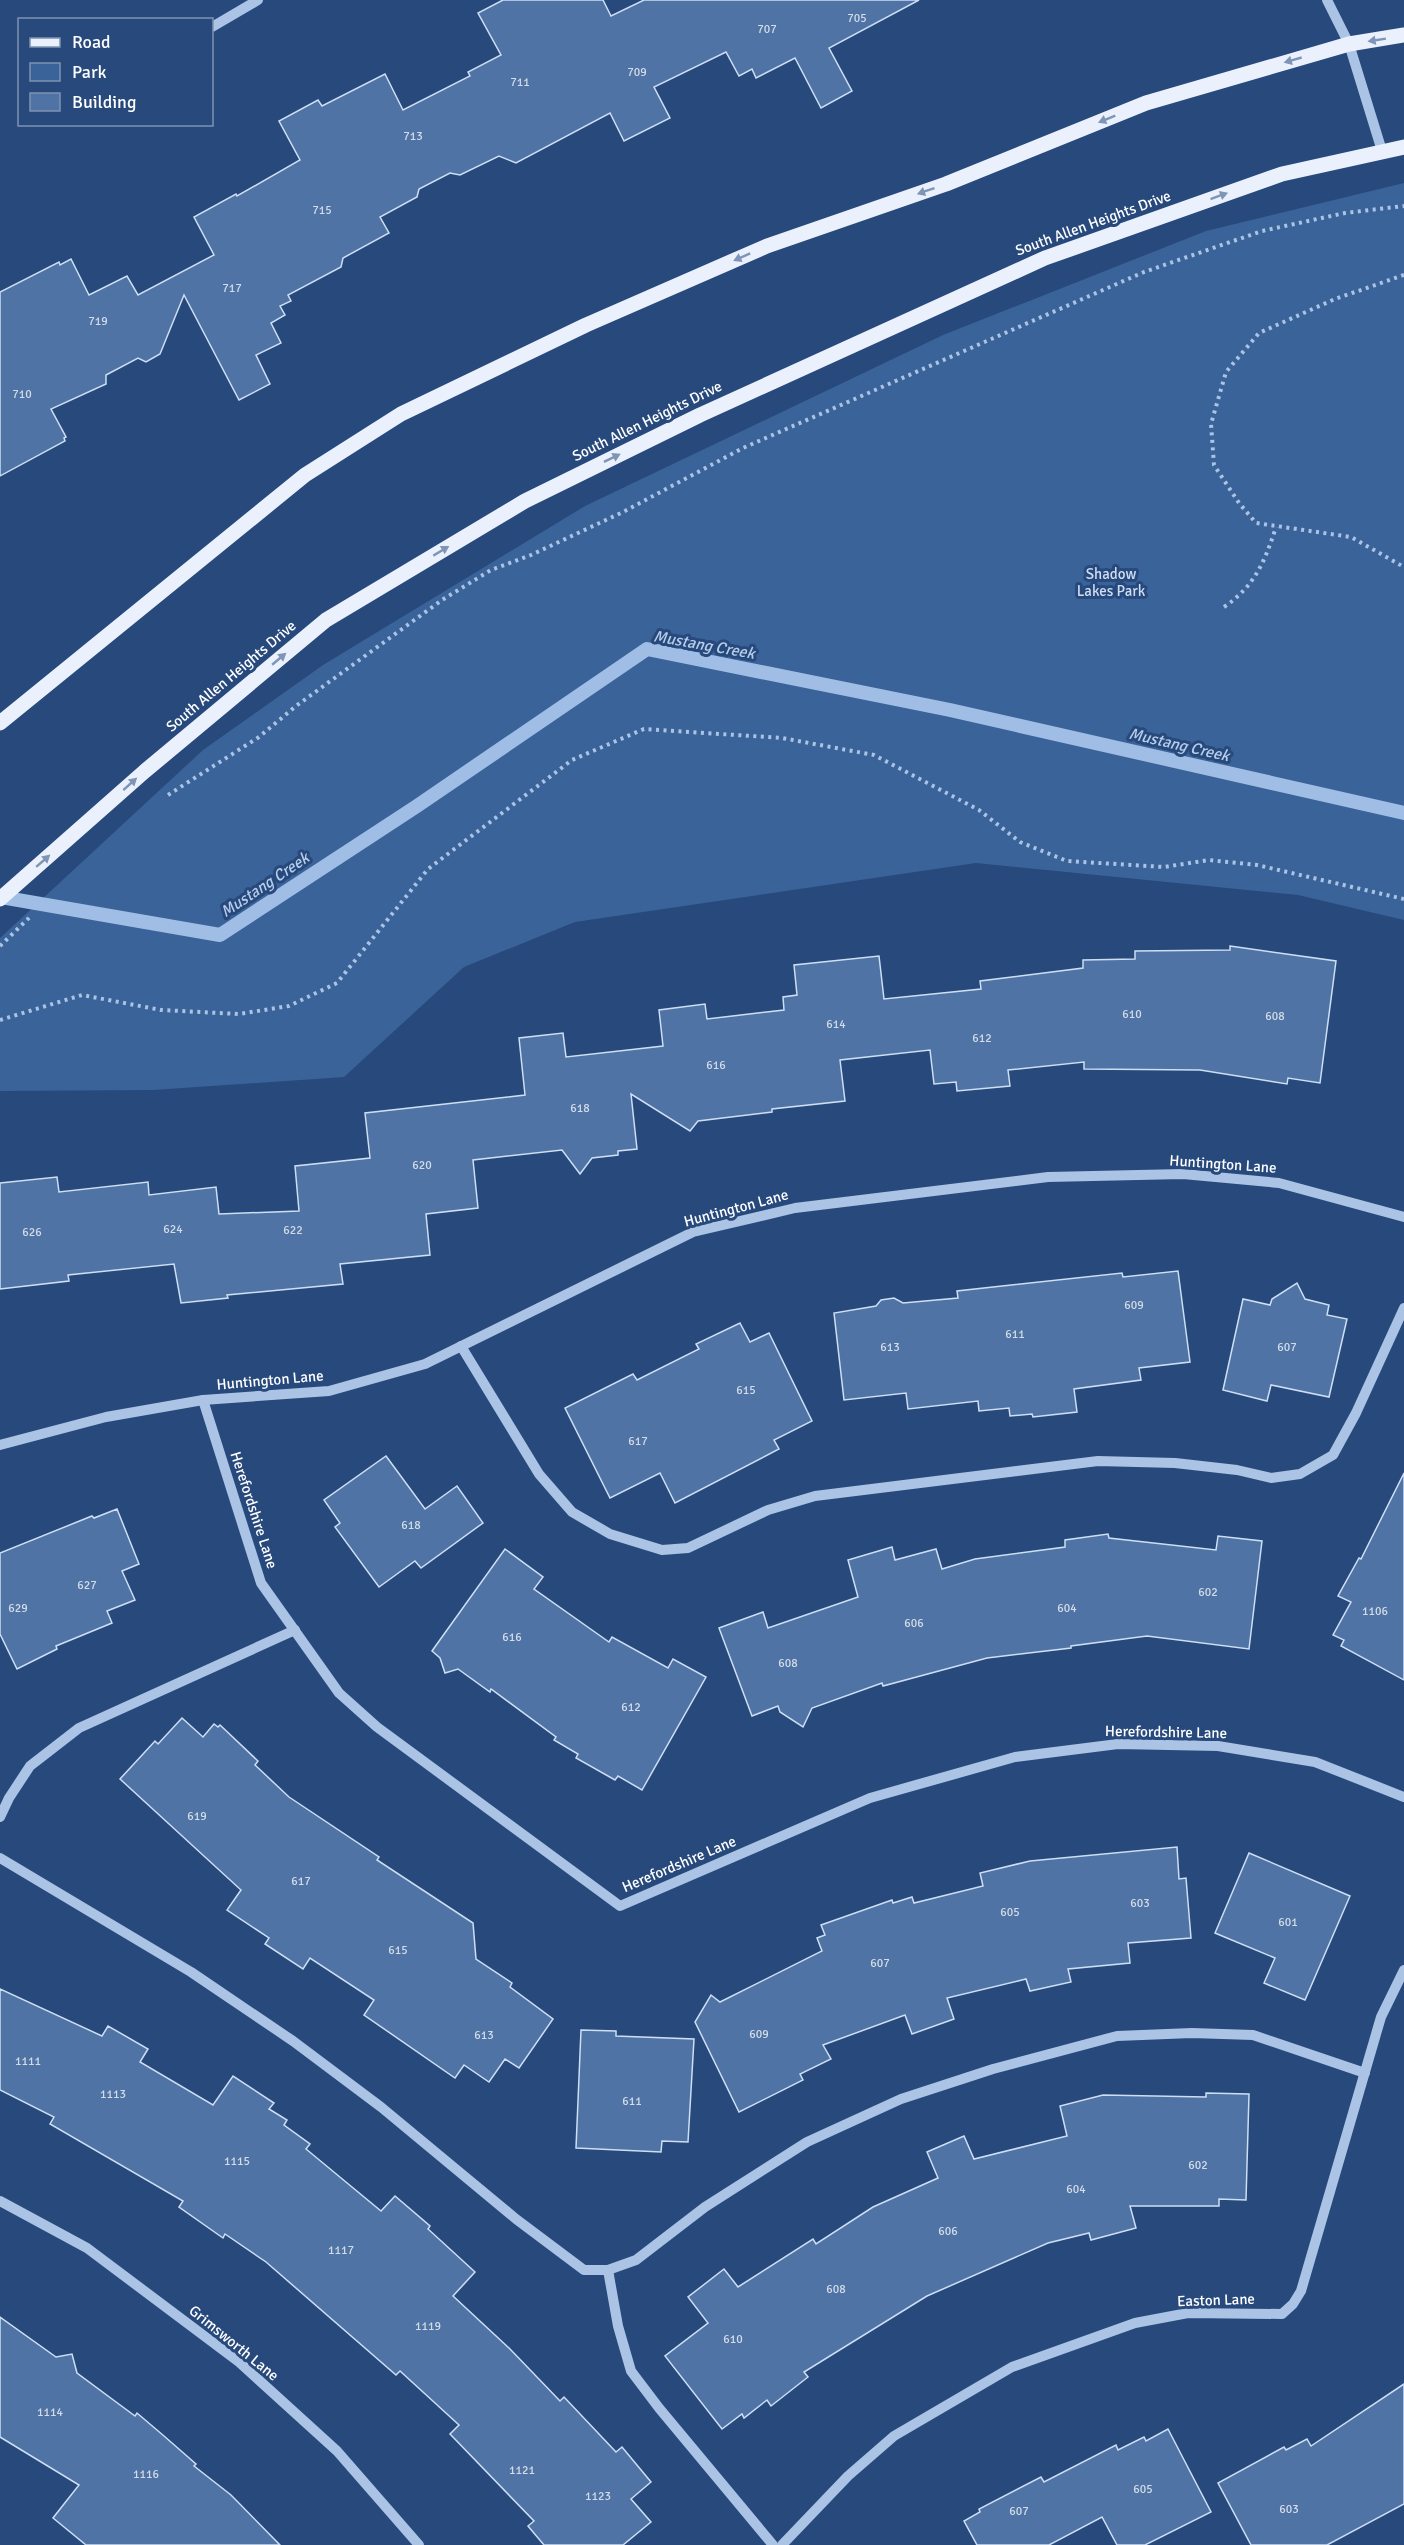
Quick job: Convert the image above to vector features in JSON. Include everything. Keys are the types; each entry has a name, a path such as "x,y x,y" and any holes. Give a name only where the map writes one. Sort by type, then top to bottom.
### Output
{"main road":[{"path":"0,723 305,475 401,414 586,325 767,246 946,184 1146,103 1349,44 1404,35"},
{"name":"South Allen Heights Drive","path":"0,898 145,771 326,620 525,501 700,415 1045,258 1282,174 1404,147"}],"street":[{"path":"213,26 258,0"},
{"path":"1327,0 1349,44 1382,151"},
{"name":"Huntington Lane","path":"0,1445 106,1417 203,1400 329,1390 425,1364 693,1232 795,1208 1048,1177 1183,1174 1279,1183 1404,1217"},
{"path":"461,1346 539,1474 572,1512 610,1534 662,1550 688,1548 768,1510 815,1496 1087,1463 1175,1463 1237,1470 1271,1478 1300,1474 1333,1455 1356,1413 1404,1308"},
{"name":"Herefordshire Lane","path":"203,1400 261,1583 339,1693 377,1726 620,1906 870,1798 1015,1757 1118,1744 1218,1746 1315,1762 1404,1797"},
{"path":"0,1817 9,1798 30,1767 79,1728 295,1630"},
{"path":"0,1858 191,1972 293,2041 381,2107 516,2219 584,2270 608,2270 636,2260 705,2208 807,2142 901,2099 993,2069 1117,2036 1192,2033 1253,2035 1365,2073"},
{"name":"Easton Lane","path":"782,2545 848,2476 894,2436 1012,2367 1135,2323 1188,2313 1282,2314 1293,2304 1301,2291 1381,2017 1404,1970"},
{"name":"Grimsworth Lane","path":"0,2201 87,2248 239,2362 337,2451 419,2545"},
{"path":"608,2270 618,2326 631,2371 666,2417 773,2545"}],"path":[{"path":"165,797 259,737 296,706 452,594 491,570 531,555 622,512 743,448 1144,272 1262,231 1345,213 1404,206"},
{"path":"1404,275 1335,299 1259,333 1226,372 1211,424 1214,465 1239,503 1256,523 1351,537 1404,567"},
{"path":"1224,607 1242,595 1265,561 1276,527"},
{"path":"0,1020 82,995 161,1011 239,1014 289,1006 337,983 428,869 572,760 644,729 782,738 874,755 979,810 1020,842 1067,861 1164,867 1209,860 1257,865 1404,899"}],"green space":[{"name":"Shadow Lakes Park","path":"1404,183 1404,920 1298,895 976,863 575,922 464,967 344,1077 153,1090 0,1091 0,938 203,750 323,665 585,506 943,335 1206,231"}],"building":[{"path":"503,0 603,0 611,16 644,0 919,0 829,48 852,91 821,108 795,58 756,78 752,69 739,76 726,52 654,87 670,118 624,141 610,113 516,163 499,156 460,175 450,173 419,189 417,197 380,217 389,233 343,258 341,267 288,295 291,301 280,306 285,315 271,323 281,343 256,355 270,384 239,400 184,295 160,354 146,362 138,358 106,375 106,384 51,409 66,437 65,441 0,476 0,292 59,262 60,265 71,259 89,295 127,276 138,295 214,255 194,217 236,194 237,196 300,160 279,121 318,100 322,106 385,74 403,110 470,76 468,72 501,55 478,13"},
{"path":"1230,946 1336,961 1320,1083 1288,1078 1287,1084 1200,1070 1084,1069 1084,1062 1008,1070 1010,1086 957,1091 956,1082 934,1084 930,1050 840,1060 845,1101 772,1109 772,1112 698,1121 690,1131 631,1094 637,1149 618,1151 618,1155 592,1158 580,1174 562,1150 473,1160 478,1208 426,1214 430,1255 340,1264 343,1284 227,1295 228,1298 181,1303 174,1264 68,1275 69,1281 0,1289 0,1183 57,1177 59,1192 148,1182 149,1195 216,1187 219,1214 299,1211 295,1166 370,1158 365,1113 525,1095 519,1038 563,1033 566,1057 663,1046 659,1010 705,1004 707,1019 784,1010 783,997 797,995 794,965 879,956 884,999 981,989 980,981 1083,968 1083,960 1135,959 1135,951 1230,950"},
{"path":"1178,1271 1190,1362 1139,1368 1141,1380 1074,1389 1077,1412 1033,1417 1032,1414 1010,1416 1009,1408 979,1411 978,1401 908,1409 906,1393 844,1400 834,1313 876,1306 881,1300 894,1298 903,1303 958,1298 957,1291 1122,1273 1123,1277"},
{"path":"1297,1283 1305,1299 1329,1305 1327,1315 1347,1319 1329,1397 1271,1385 1267,1401 1223,1390 1243,1299 1270,1305 1272,1299"},
{"path":"740,1323 750,1342 769,1333 812,1421 774,1440 779,1449 675,1503 660,1473 610,1498 565,1408 633,1374 637,1380 699,1349 696,1344"},
{"path":"386,1456 425,1509 457,1486 483,1523 421,1568 415,1561 379,1587 335,1527 340,1523 324,1500"},
{"path":"1404,1473 1404,1680 1341,1646 1344,1640 1333,1635 1351,1602 1338,1596 1359,1558 1361,1559"},
{"path":"117,1509 139,1564 122,1571 135,1600 107,1611 112,1623 56,1646 57,1649 17,1669 0,1634 0,1553 92,1516 94,1518"},
{"path":"1108,1534 1109,1538 1216,1550 1218,1536 1262,1541 1249,1649 1147,1636 987,1658 883,1686 882,1683 812,1708 803,1727 780,1712 778,1706 752,1716 719,1628 763,1612 768,1628 858,1597 848,1560 892,1547 895,1560 936,1549 942,1569 975,1559 1065,1547 1065,1540"},
{"path":"505,1549 543,1577 534,1589 609,1642 612,1637 668,1668 673,1659 706,1677 642,1790 618,1776 615,1780 576,1758 578,1754 554,1740 556,1737 491,1689 490,1692 458,1669 445,1673 440,1658 432,1651"},
{"path":"182,1718 203,1737 214,1724 218,1727 220,1725 258,1761 255,1765 289,1797 379,1857 377,1860 473,1923 476,1959 512,1983 510,1987 553,2019 519,2068 505,2059 489,2082 464,2065 455,2078 364,2015 374,2000 310,1958 303,1969 265,1944 269,1938 227,1910 241,1890 120,1779 155,1741 158,1744"},
{"path":"1177,1847 1179,1879 1186,1878 1191,1938 1128,1943 1130,1963 1068,1969 1071,1982 1030,1991 1026,1979 947,1998 954,2019 912,2034 905,2015 823,2045 831,2059 800,2074 803,2080 739,2112 695,2022 711,1995 720,2002 822,1951 817,1938 825,1935 821,1925 892,1900 893,1903 912,1897 914,1903 983,1886 980,1873 1030,1861"},
{"path":"1249,1853 1350,1896 1305,2000 1264,1983 1275,1958 1215,1933"},
{"path":"0,1989 102,2036 108,2026 148,2049 140,2062 213,2105 233,2076 274,2103 269,2109 287,2120 284,2125 310,2144 306,2149 381,2211 395,2196 430,2226 428,2229 475,2272 453,2296 510,2349 560,2401 564,2397 616,2452 622,2447 651,2482 631,2499 651,2522 623,2545 544,2545 528,2526 534,2521 450,2434 459,2425 400,2371 396,2375 266,2262 225,2234 223,2238 179,2207 183,2201 50,2124 54,2117 0,2090"},
{"path":"581,2030 616,2031 616,2036 694,2039 688,2142 662,2141 661,2152 576,2148"},
{"path":"1206,2093 1249,2094 1246,2200 1219,2199 1219,2206 1130,2206 1136,2228 1091,2240 1089,2233 1048,2243 927,2296 804,2372 808,2377 771,2406 767,2400 744,2418 742,2414 722,2429 665,2356 708,2323 688,2297 724,2269 738,2287 813,2239 816,2244 873,2207 938,2178 927,2152 964,2136 974,2159 1067,2136 1060,2106 1103,2095 1206,2097"},
{"path":"0,2317 56,2357 72,2354 77,2373 135,2416 137,2413 196,2464 194,2466 231,2495 280,2545 86,2545 53,2518 79,2485 0,2437"},
{"path":"1404,2384 1404,2504 1327,2545 1251,2545 1218,2483 1284,2447 1286,2450 1307,2439 1311,2446"},
{"path":"1168,2429 1211,2512 1145,2545 1117,2545 1102,2517 1049,2545 977,2545 964,2521 980,2512 979,2509 1041,2477 1044,2482 1116,2445 1118,2450 1144,2437 1146,2441"}],"waterway":[{"name":"Mustang Creek","path":"0,897 220,935 417,806 647,649 950,710 1404,813"}]}
